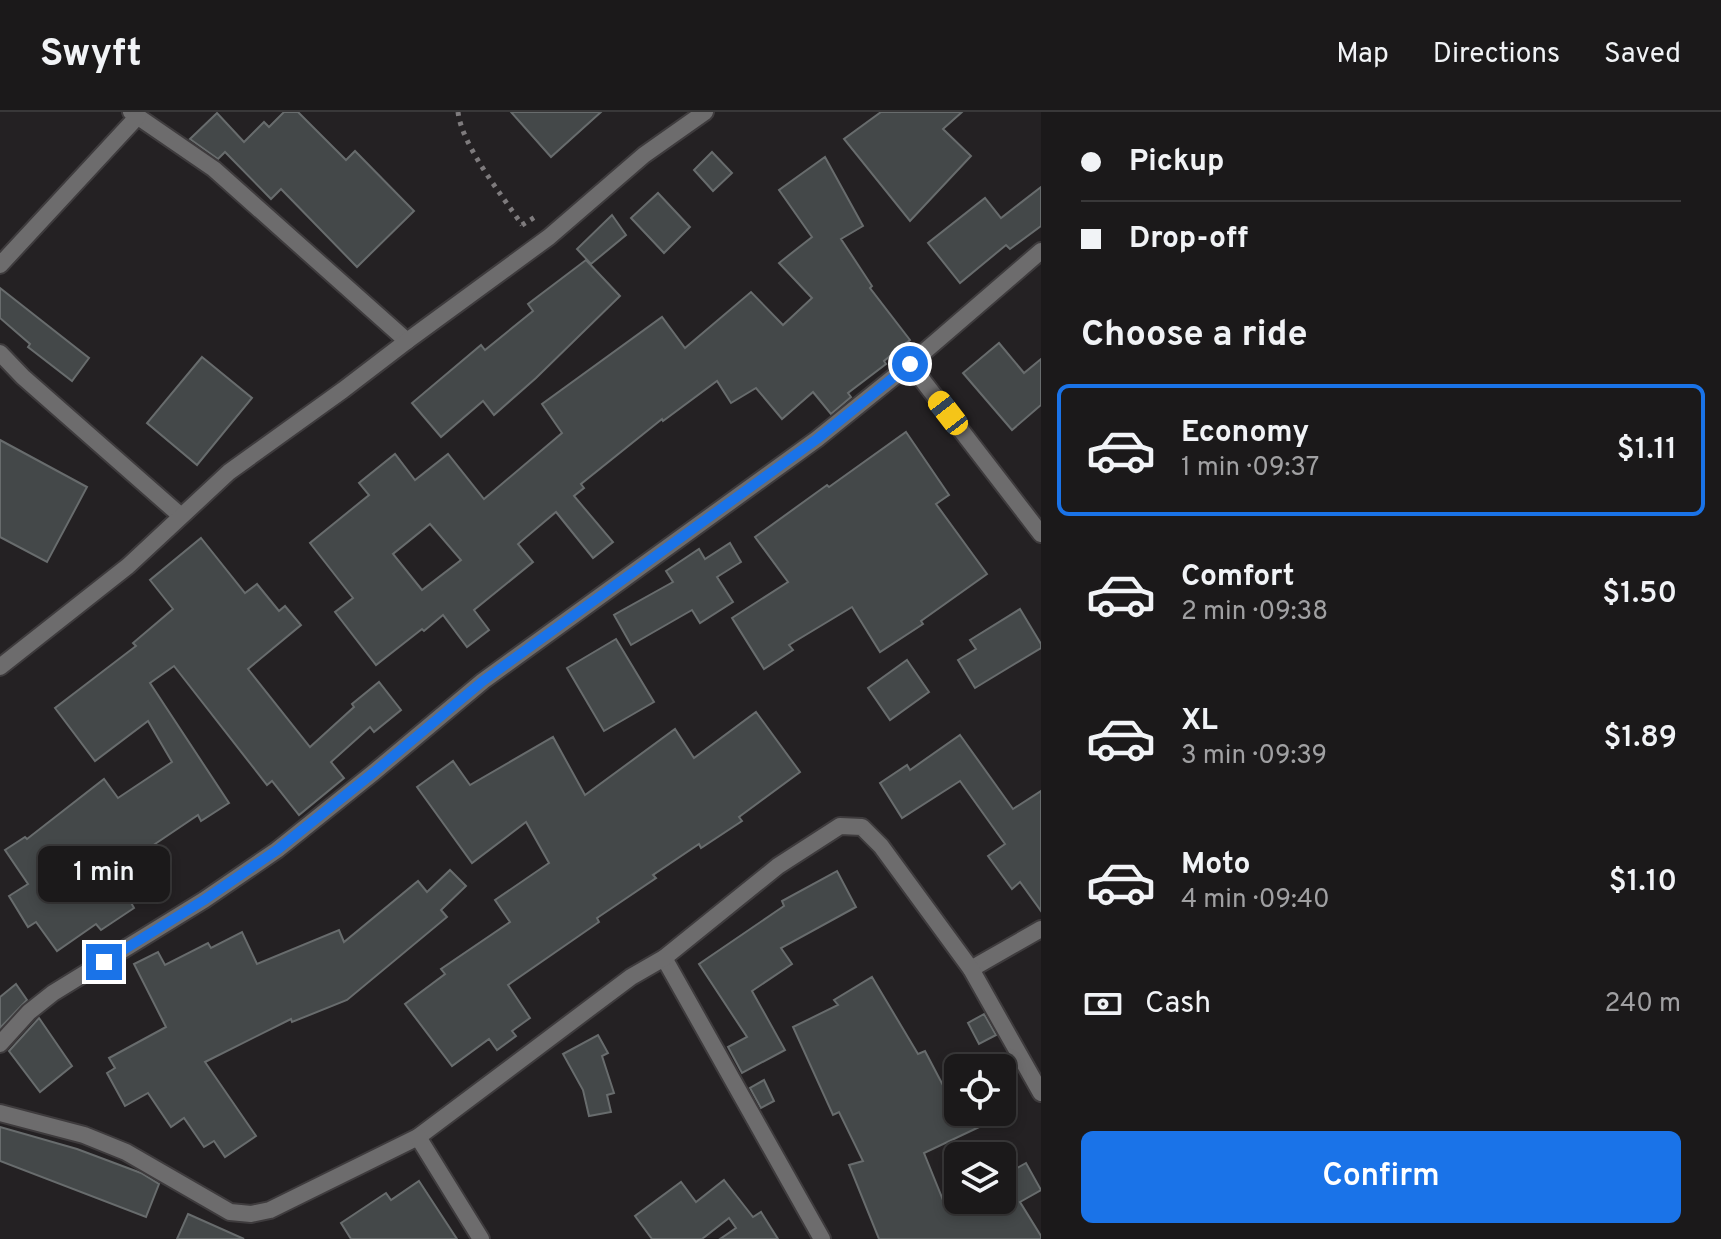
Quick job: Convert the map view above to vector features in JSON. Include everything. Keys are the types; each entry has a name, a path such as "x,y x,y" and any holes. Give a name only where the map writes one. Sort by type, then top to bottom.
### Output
{"street":[{"path":"0,667 128,566 229,472 549,237 644,155 705,112"},
{"path":"0,265 134,114 214,169 407,341"},
{"path":"0,1044 29,1012 53,993 204,900 277,850 483,681 817,439 1041,251"},
{"path":"0,353 23,377 181,516"},
{"path":"910,364 1041,534"},
{"path":"0,1113 84,1135 126,1152 230,1212 251,1214 270,1210 418,1137 631,977 664,958 778,866 840,826 862,827 881,846 971,969 1041,1093"},
{"path":"971,969 1041,929"},
{"path":"664,958 822,1239"},
{"path":"418,1137 481,1239"}],"path":[{"path":"458,112 460,126 471,148 522,225"}],"building":[{"path":"284,112 298,112 346,160 355,151 414,211 357,267 281,189 271,199 225,152 218,159 190,139 217,113 244,142 264,122 269,127"},
{"path":"511,112 601,112 551,157"},
{"path":"881,112 962,112 943,129 971,156 910,221 844,139"},
{"path":"712,152 732,173 713,191 694,170"},
{"path":"825,157 863,226 841,239 872,286 870,288 910,340 884,361 886,364 848,393 851,397 831,414 813,392 782,419 756,388 731,403 717,381 662,419 581,484 584,488 574,496 613,542 593,558 556,512 518,544 533,562 474,610 489,630 467,647 443,615 376,665 335,612 353,598 310,543 369,495 359,483 395,454 415,480 448,454 484,499 562,433 542,404 662,317 685,348 751,292 783,325 812,298 779,263 812,237 779,190","holes":["430,524 461,560 422,590 393,554"]},
{"path":"1041,187 1041,226 1010,249 1006,245 960,283 928,243 985,198 1001,218"},
{"path":"658,193 690,227 664,253 631,218"},
{"path":"612,215 626,235 591,264 577,249"},
{"path":"586,260 620,296 494,415 483,401 441,437 412,403 481,345 485,350 533,311 528,304"},
{"path":"0,288 89,358 72,381 28,347 30,344 0,318"},
{"path":"999,343 1024,373 1041,359 1041,405 1012,430 963,373"},
{"path":"202,357 252,398 197,465 147,423"},
{"path":"906,432 949,495 936,504 987,574 921,621 923,624 880,652 852,607 789,645 793,650 764,669 732,618 788,582 755,537"},
{"path":"0,440 87,487 47,562 0,537"},
{"path":"201,538 245,593 257,584 279,611 285,606 301,625 248,669 310,747 354,707 352,704 379,682 401,710 374,732 370,727 331,762 344,778 299,815 272,781 267,785 174,666 150,683 229,803 201,821 198,815 152,846 168,879 129,899 134,908 101,930 96,924 57,951 36,922 28,927 9,896 28,884 5,850 25,837 27,839 104,779 118,798 172,762 148,721 95,761 55,708 136,646 133,643 173,609 150,580"},
{"path":"730,543 741,562 717,577 733,602 700,623 692,610 631,645 614,615 673,582 666,571 699,549 705,559"},
{"path":"1020,609 1041,648 975,688 958,660 976,649 970,640"},
{"path":"616,639 654,702 604,731 567,668"},
{"path":"907,660 929,692 890,720 868,688"},
{"path":"756,712 800,772 739,817 742,821 701,848 699,844 653,875 656,878 597,918 599,922 508,985 530,1018 512,1031 516,1036 497,1050 489,1039 452,1066 405,1004 445,974 441,969 510,922 495,900 549,863 526,822 472,863 417,787 453,761 470,785 553,737 585,795 675,729 694,758"},
{"path":"960,735 1013,809 1041,791 1041,911 1020,882 1012,889 988,856 1005,844 960,781 902,818 880,783 907,765 910,770"},
{"path":"450,870 466,886 441,910 447,917 347,1000 292,1022 291,1019 205,1062 256,1136 225,1157 214,1141 204,1147 184,1118 171,1127 148,1093 125,1106 107,1073 115,1068 109,1058 166,1027 134,964 158,952 165,965 208,943 211,948 242,932 257,964 339,930 344,942 418,881 427,892"},
{"path":"837,871 856,907 781,948 792,964 752,991 785,1050 742,1073 728,1047 747,1037 699,964 784,906 782,901"},
{"path":"872,977 918,1054 925,1051 944,1087 944,1126 981,1126 924,1153 944,1200 944,1214 1016,1214 1016,1169 1026,1163 1041,1190 1020,1202 1041,1239 879,1239 849,1165 863,1161 839,1112 833,1115 793,1027 838,1005 834,1000"},
{"path":"16,984 27,1000 0,1028 0,997"},
{"path":"984,1014 996,1035 979,1044 968,1023"},
{"path":"39,1018 72,1066 40,1092 9,1051"},
{"path":"598,1035 608,1053 602,1056 614,1093 607,1095 611,1112 589,1116 583,1090 563,1054"},
{"path":"764,1080 774,1101 761,1108 750,1088"},
{"path":"0,1127 77,1149 141,1173 159,1184 146,1217 0,1161"},
{"path":"724,1180 753,1217 761,1212 778,1239 720,1239 736,1228 729,1218 702,1239 652,1239 635,1216 681,1182 696,1202"},
{"path":"419,1181 457,1239 351,1239 341,1223 386,1193 391,1200"},
{"path":"188,1214 244,1239 177,1239"}],"route":[{"path":"104,962 277,850 483,681 817,439 910,364"}]}
